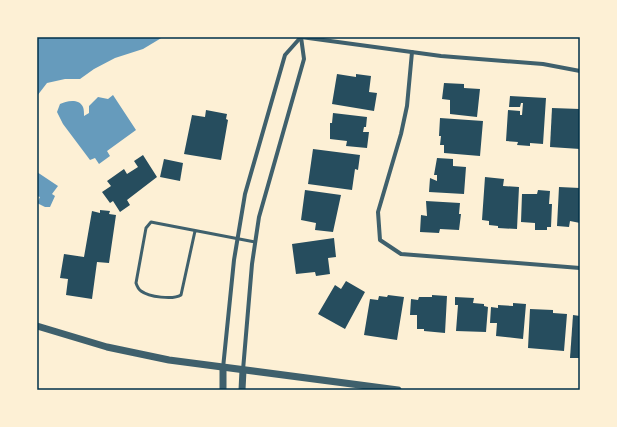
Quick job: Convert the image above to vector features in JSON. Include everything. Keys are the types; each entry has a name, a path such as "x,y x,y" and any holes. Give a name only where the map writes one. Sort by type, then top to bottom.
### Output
{"street":[{"path":"301,37 412,52 543,64 580,71"},
{"path":"223,390 223,368 237,239 245,194 255,153 286,56 301,37"},
{"path":"242,390 255,242 268,181 288,120 304,59 301,37"},
{"path":"412,52 407,106 401,134 378,212 380,240 401,254 580,268"},
{"path":"37,326 107,347 169,360 398,390"}],"lane":[{"path":"195,230 181,295 173,298 142,292 136,283 148,224 150,222 195,230 255,242"}],"water":[{"path":"37,37 163,37 143,49 115,58 94,69 80,79 65,79 47,83 37,96"},
{"path":"113,95 136,130 107,151 110,156 99,164 95,158 90,160 63,124 57,112 60,104 69,101 76,101 83,107 84,116 89,113 89,106 98,97 108,99"},
{"path":"37,172 58,186 52,194 55,196 50,207 45,207 37,203 40,197 37,196"}],"building":[{"path":"337,74 356,77 356,74 371,76 369,92 377,93 374,111 332,104"},
{"path":"444,83 464,84 464,88 480,89 477,117 450,114 450,100 442,99"},
{"path":"510,96 546,98 543,144 530,143 530,146 517,145 518,142 506,141 508,110 520,111 520,115 522,115 523,103 521,103 520,107 509,107"},
{"path":"552,108 580,109 580,149 550,147"},
{"path":"206,110 227,114 226,119 228,120 221,160 184,154 192,115 205,117"},
{"path":"333,113 367,117 366,127 364,127 363,132 369,132 367,148 346,146 347,141 330,139 330,123 332,123"},
{"path":"440,118 483,121 480,156 444,153 444,145 440,145"},
{"path":"313,149 360,155 358,170 355,169 352,190 308,184"},
{"path":"143,155 157,177 127,200 130,205 120,212 113,201 110,203 102,192 111,186 107,181 124,169 127,174 138,167 134,161"},
{"path":"437,158 453,159 453,166 466,167 464,194 429,192 430,178 437,181 437,175 434,175"},
{"path":"164,159 183,163 180,181 160,177"},
{"path":"485,177 504,179 503,186 519,187 517,229 498,228 498,226 489,225 489,221 482,220"},
{"path":"559,187 580,188 580,223 570,221 569,227 557,226"},
{"path":"305,190 341,195 333,232 315,230 316,223 301,220"},
{"path":"538,190 550,191 549,204 552,204 551,227 547,227 547,230 535,230 535,223 521,222 522,194 537,194"},
{"path":"426,201 460,203 459,214 461,214 459,230 440,229 439,233 420,232 421,215 427,216"},
{"path":"100,210 110,211 109,214 116,215 109,263 97,262 92,299 66,295 68,279 60,278 64,254 84,257 92,211 100,213"},
{"path":"334,238 336,257 328,258 330,274 316,276 315,272 296,274 292,244"},
{"path":"346,281 365,292 345,329 318,314 335,285 341,289"},
{"path":"388,295 404,297 397,340 364,335 370,299 378,300 379,296 387,297"},
{"path":"432,295 447,296 445,333 417,329 417,315 410,315 411,299 418,300 419,297 432,297"},
{"path":"455,297 474,298 473,303 484,304 484,306 488,307 486,332 456,331 458,305 455,305"},
{"path":"513,303 526,304 523,339 496,336 497,323 490,323 491,307 498,308 498,305 513,306"},
{"path":"530,309 553,310 553,313 567,314 564,351 528,348"},
{"path":"573,315 580,316 580,358 570,358"}]}
